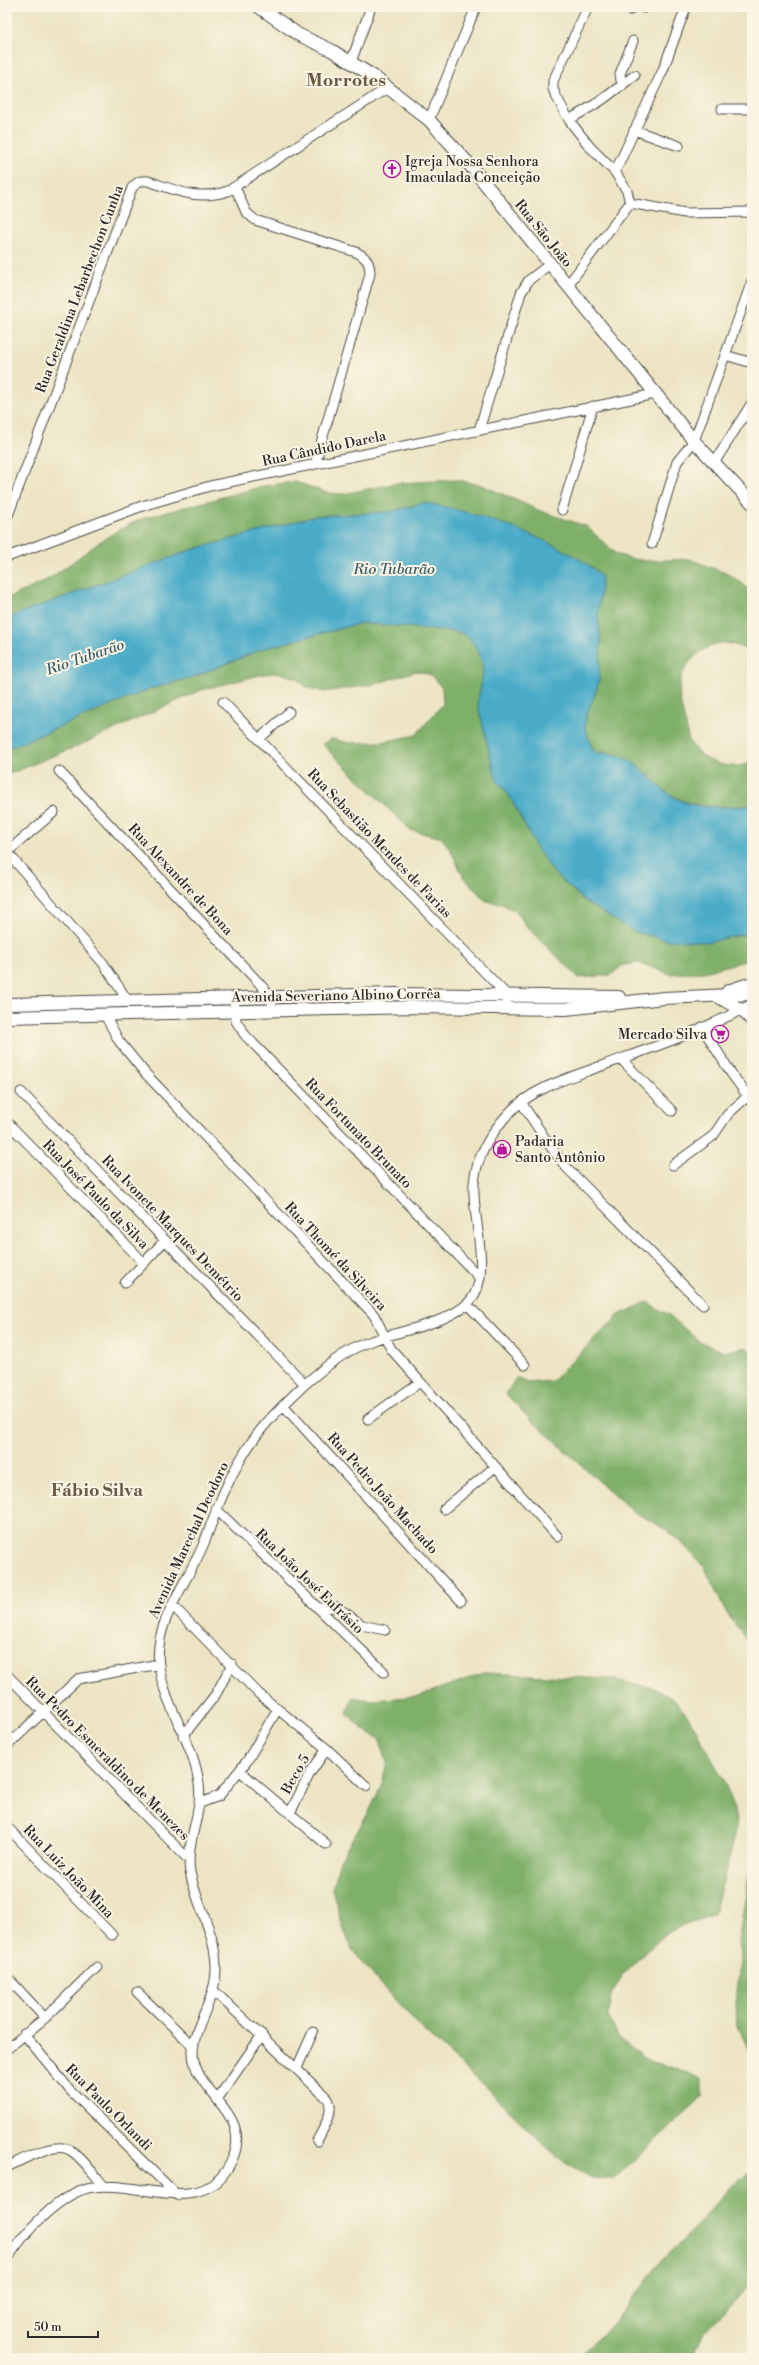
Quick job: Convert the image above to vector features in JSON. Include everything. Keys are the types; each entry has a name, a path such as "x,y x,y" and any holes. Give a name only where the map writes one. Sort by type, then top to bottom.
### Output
{"main road":[{"name":"Rua São João","path":"259,7 299,35 351,62 389,87 429,120 469,164 694,441 752,503"},
{"name":"Avenida Severiano Albino Corrêa","path":"716,995 752,983"},
{"name":"Avenida Severiano Albino Corrêa","path":"7,1004 394,994 664,998"},
{"path":"393,1008 394,994"},
{"name":"Avenida Severiano Albino Corrêa","path":"7,1017 393,1008 576,1009 664,998 752,994"},
{"path":"716,995 746,1012"},
{"path":"105,1015 128,1001"}],"street":[{"path":"351,62 371,7"},
{"path":"429,120 476,7"},
{"path":"588,7 552,84 556,96 569,120 590,147 615,172 627,191 630,203"},
{"path":"615,172 663,70 686,7"},
{"path":"622,86 620,74 633,41"},
{"path":"569,120 622,86 635,74"},
{"name":"Rua Geraldina Lebarbechon Cunha","path":"7,518 132,188 142,180 192,196 205,197 235,187 389,87"},
{"path":"722,109 752,109"},
{"path":"634,130 679,146"},
{"path":"235,187 246,212 255,220 356,252 367,259 370,266 370,274 315,464"},
{"path":"630,203 685,213 752,212"},
{"path":"567,286 630,203"},
{"path":"478,430 521,293 529,280 550,264"},
{"path":"652,544 677,462 694,441 752,281"},
{"path":"726,355 752,363"},
{"name":"Rua Cândido Darela","path":"7,557 142,506 210,486 655,394"},
{"path":"714,463 752,403"},
{"path":"562,510 593,406"},
{"name":"Rua Sebastião Mendes de Farias","path":"223,702 507,995"},
{"path":"259,739 289,712"},
{"name":"Rua Alexandre de Bona","path":"59,771 271,997"},
{"path":"54,812 7,852 103,963 128,1001"},
{"path":"507,995 507,1008"},
{"path":"271,997 273,1011"},
{"name":"Rua Fortunato Brunato","path":"234,998 234,1012 236,1021 245,1035 480,1278"},
{"name":"Avenida Marechal Deodoro","path":"7,2260 19,2242 65,2198 77,2191 104,2186 177,2195 190,2193 213,2184 229,2168 234,2157 236,2144 234,2124 226,2108 198,2072 193,2058 193,2046 213,1990 216,1961 213,1944 194,1886 189,1860 200,1803 198,1777 183,1736 166,1698 159,1664 159,1640 172,1605 204,1543 216,1509 243,1455 260,1431 283,1405 305,1384 346,1353 385,1336 444,1317 467,1304 476,1292 480,1278 479,1243 474,1200 476,1168 484,1150 498,1126 520,1102 546,1088 702,1027 746,1012 752,1004"},
{"path":"746,1012 752,1023"},
{"name":"Rua Thomé da Silveira","path":"105,1015 119,1041 145,1073 374,1315 391,1349 558,1538"},
{"path":"673,1165 713,1136 728,1114 750,1099 702,1027"},
{"path":"621,1059 672,1111"},
{"name":"Rua Ivonete Marques Demétrio","path":"21,1092 305,1384"},
{"path":"520,1102 566,1167 703,1305"},
{"name":"Rua José Paulo da Silva","path":"7,1122 144,1263 165,1240"},
{"path":"125,1283 144,1263"},
{"path":"467,1304 525,1365"},
{"path":"368,1419 420,1382"},
{"name":"Rua Pedro João Machado","path":"283,1405 462,1601"},
{"path":"444,1509 495,1467"},
{"name":"Rua João José Eufrásio","path":"216,1509 384,1672"},
{"path":"172,1605 277,1710 327,1749 366,1786"},
{"path":"318,1608 337,1607 362,1625 385,1630"},
{"path":"7,1746 78,1680 159,1664"},
{"path":"183,1736 216,1694 232,1664"},
{"name":"Rua Pedro Esmeraldino de Menezes","path":"7,1675 189,1860"},
{"path":"200,1803 219,1796 240,1771 256,1748 277,1710"},
{"name":"Beco 5","path":"290,1813 310,1773 327,1749"},
{"path":"240,1771 326,1844"},
{"name":"Rua Luiz João Mina","path":"7,1827 112,1935"},
{"path":"7,2048 44,2018 97,1967"},
{"path":"7,1977 44,2018"},
{"path":"213,1990 322,2092 332,2106 331,2113 317,2141"},
{"path":"137,1992 193,2046"},
{"path":"297,2068 312,2032"},
{"name":"Rua Paulo Orlandi","path":"24,2034 70,2090 177,2195"},
{"path":"218,2098 262,2035"},
{"path":"7,2168 41,2152 61,2148 70,2149 104,2186"}],"green space":[{"path":"457,480 482,485 540,511 586,526 616,554 632,559 648,561 689,559 728,574 742,583 752,594 752,652 728,643 720,643 700,652 684,670 681,678 680,695 689,740 700,754 716,763 725,765 744,765 752,762 752,806 714,807 685,802 671,795 611,753 598,753 593,750 585,728 586,715 595,695 601,641 598,617 602,577 594,568 553,545 424,503 389,512 316,516 191,550 7,618 7,598 47,580 110,535 144,518 268,485 296,482 327,493 343,494 397,483"},
{"path":"362,623 461,632 472,642 481,659 483,673 478,705 496,779 509,795 536,847 555,874 586,902 639,933 736,937 752,932 752,959 704,972 670,974 639,963 623,965 611,975 579,978 526,926 517,912 502,904 486,901 464,878 451,851 442,838 410,830 322,744 332,739 349,743 382,742 416,735 443,704 442,688 431,675 417,671 371,685 324,692 308,688 296,678 280,673 264,674 201,690 80,745 7,775 7,749 150,689 196,676 265,648"},
{"path":"647,1302 669,1315 699,1341 724,1352 746,1347 752,1353 752,1647 724,1609 705,1568 683,1544 665,1529 631,1510 527,1416 506,1394 516,1378 527,1383 552,1381 619,1315"},
{"path":"484,1673 610,1679 654,1688 675,1700 690,1719 724,1781 733,1804 737,1828 714,1914 668,1932 638,1959 622,1976 611,1995 609,2018 619,2039 651,2062 673,2067 702,2079 702,2097 615,2178 589,2177 557,2158 481,2083 427,2034 381,1985 353,1951 344,1931 332,1889 340,1860 369,1812 382,1784 387,1762 380,1740 361,1728 347,1713 352,1698 374,1700 419,1696"},
{"path":"752,1856 752,2057 737,2026 736,2005 740,1959 739,1936"},
{"path":"752,2171 752,2285 704,2332 693,2358 577,2358 614,2323 662,2260 680,2244 728,2189"}],"water":[{"name":"Rio Tubarão","path":"424,503 466,512 519,530 568,553 588,565 602,577 598,617 601,641 599,680 595,695 586,715 585,728 593,750 598,753 612,754 624,758 634,764 672,796 684,802 709,807 752,806 752,932 710,942 667,940 639,933 629,929 586,902 555,874 536,847 509,795 496,779 478,705 483,673 481,659 476,647 461,632 362,623 265,648 196,676 150,689 7,749 7,618 191,550 316,516 389,512"}],"place":[{"name":"Igreja Nossa Senhora Imaculada Conceição","path":"392,169"},
{"name":"Mercado Silva","path":"720,1034"},
{"name":"Padaria Santo Antônio","path":"502,1149"}],"district":[{"name":"Morrotes","path":"346,80"},
{"name":"Fábio Silva","path":"97,1490"}]}
